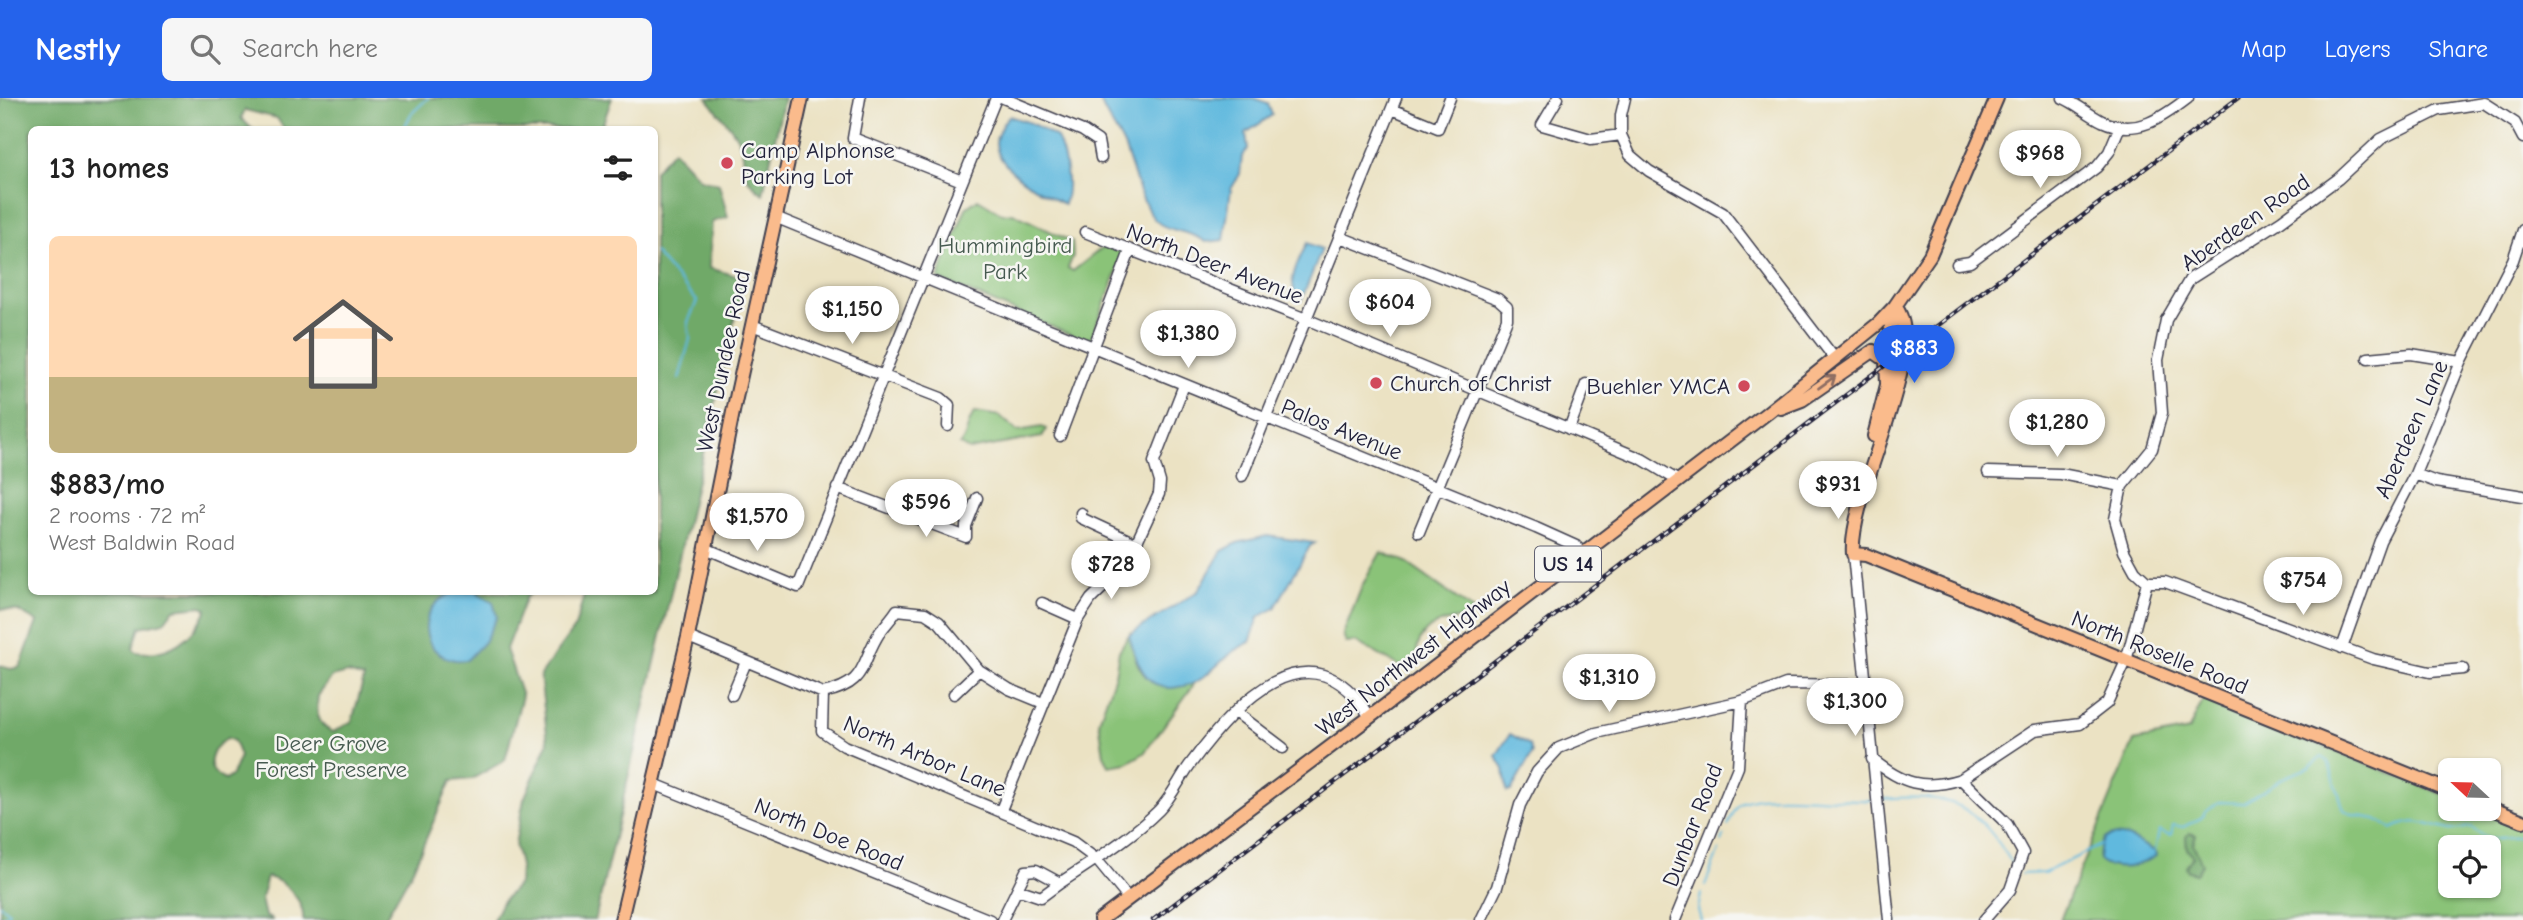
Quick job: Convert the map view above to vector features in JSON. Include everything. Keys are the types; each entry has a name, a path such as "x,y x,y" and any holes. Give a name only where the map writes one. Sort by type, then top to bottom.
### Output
{"main road":[{"name":"West Dundee Road","path":"621,920 688,637 802,98"},
{"name":"West Northwest Highway","path":"1100,920 1767,413 1835,359 1895,306 1930,256 1997,98"},
{"path":"1871,467 1870,452 1892,355 1891,323 1895,306"},
{"path":"1853,554 1856,516 1871,467 1878,454 1904,357 1904,317 1895,306"},
{"path":"1767,413 1802,400 1873,351 1885,360 1887,384"},
{"name":"North Roselle Road","path":"1853,554 1866,555 2438,787"},
{"path":"2501,812 2523,821"}],"street":[{"path":"860,98 853,138 962,181"},
{"path":"705,548 798,587 996,98"},
{"path":"1003,98 1083,131 1098,141 1101,158"},
{"path":"1242,476 1396,98"},
{"path":"1392,109 1438,128 1450,98"},
{"path":"1558,98 1542,125 1591,139 1621,135"},
{"path":"1625,98 1621,115 1621,135 1630,155 1648,171 1723,213 1835,359"},
{"path":"2063,98 2104,122 2120,126 2148,125 2188,98"},
{"name":"Aberdeen Road","path":"2147,582 2135,571 2124,551 2115,519 2122,485 2152,449 2162,413 2158,360 2166,320 2190,279 2281,221 2338,179 2381,139 2438,110 2484,103 2515,123 2523,138"},
{"path":"1957,264 1970,262 2096,167 2109,152 2120,126"},
{"name":"Palos Avenue","path":"775,217 1536,528 1576,546 1583,553"},
{"name":"Aberdeen Lane","path":"2342,648 2380,541 2415,474 2461,362 2514,260 2523,230"},
{"name":"North Deer Avenue","path":"1085,232 1306,319 1642,459 1677,480"},
{"path":"1340,237 1498,299 1507,307 1507,319 1419,532"},
{"path":"1060,436 1130,251"},
{"path":"752,325 942,398 949,405 948,426"},
{"path":"2368,358 2411,354 2461,362"},
{"path":"1569,429 1586,384"},
{"path":"1001,810 1078,618 1091,599 1126,565 1159,494 1160,482 1154,462 1184,385"},
{"path":"1988,471 2061,474 2122,485"},
{"path":"2415,474 2437,482 2523,496"},
{"path":"837,488 966,537 966,526 977,498"},
{"path":"1081,513 1081,518 1137,544"},
{"path":"1853,554 1889,920"},
{"path":"1872,759 1895,778 1931,786 1961,779 2035,730 2080,724 2107,703 2126,661 2147,582 2165,582 2342,648 2422,670 2463,669"},
{"path":"1042,603 1078,618"},
{"path":"823,692 853,682 862,672 879,633 897,610 925,613 939,622 979,670 1009,690 1043,703"},
{"name":"North Arbor Lane","path":"688,637 823,692 822,732 844,746 1073,842 1096,859 1128,898"},
{"path":"733,695 746,662"},
{"path":"954,694 979,670"},
{"path":"1017,889 1041,897 1161,809 1189,766 1237,713 1266,685 1281,677 1309,673 1324,675 1345,688 1370,717"},
{"path":"1480,920 1497,887 1520,805 1537,772 1559,748 1596,733 1742,701 1786,684 1866,685"},
{"name":"Dunbar Road","path":"1675,920 1738,767 1742,701"},
{"path":"1237,713 1283,748"},
{"path":"1875,784 1895,778"},
{"path":"1961,779 2007,824 2023,852 2010,890 1984,920"},
{"name":"North Doe Road","path":"654,784 990,920"},
{"path":"1002,920 1026,871 1036,870 1060,883"}],"green space":[{"name":"Deer Grove Forest Preserve","path":"0,98 612,98 602,126 282,126 277,118 245,110 241,118 249,126 28,126 28,595 529,595 506,649 522,696 505,760 472,779 451,781 413,869 384,920 303,920 301,906 287,887 267,877 261,899 265,916 273,920 0,920 0,666 11,669 20,667 37,622 18,611 0,609","holes":["202,606 207,609 188,636 170,648 148,653 136,652 133,648 140,627 164,622 174,609","348,673 364,678 352,721 333,732 321,722 317,707 318,696 332,677","227,738 234,741 240,756 232,775 225,780 213,771 211,759 216,748"]},
{"path":"707,98 784,98 763,194 747,178 741,147 735,135"},
{"path":"673,150 700,179 719,184 728,217 712,222 709,268 744,278 595,920 493,920 502,902 519,883 520,866 515,844 524,799 548,743 540,675 575,627 584,595 658,595 658,167"},
{"name":"Hummingbird Park","path":"978,199 1003,214 1013,213 1072,242 1073,256 1068,268 1073,271 1106,245 1122,251 1123,257 1091,338 1083,340 938,279 966,208"},
{"path":"975,412 1000,416 1017,431 1042,427 1046,429 1042,437 969,450 960,445"},
{"path":"1381,552 1404,561 1473,610 1469,617 1449,620 1432,627 1421,638 1416,658 1401,667 1356,642 1346,643 1343,634 1363,584"},
{"path":"1130,633 1136,660 1148,678 1167,686 1195,683 1144,753 1127,763 1109,766 1104,755 1099,721 1115,675 1119,651"},
{"path":"2204,698 2438,792 2438,821 2501,821 2501,818 2523,827 2523,920 2060,920 2134,741 2189,730"},
{"path":"2189,833 2196,835 2193,844 2202,864 2196,873 2188,871 2186,866 2193,857 2187,849 2186,837"}],"water":[{"path":"1099,98 1253,98 1268,103 1272,115 1246,133 1248,149 1242,156 1240,174 1231,189 1224,240 1206,242 1166,227 1154,219 1143,200 1124,146"},
{"path":"1009,116 1031,123 1057,138 1066,171 1064,204 1018,176 1000,156 996,145 998,134"},
{"path":"1307,243 1322,249 1301,301 1293,287 1293,280"},
{"path":"1267,536 1315,543 1310,546 1275,608 1259,617 1250,642 1193,683 1167,688 1150,680 1139,664 1129,635 1198,591 1222,551 1237,543"},
{"path":"449,595 480,595 493,602 497,617 484,642 467,660 452,659 440,654 431,645 426,622 431,610"},
{"path":"1510,734 1530,745 1532,754 1511,791 1507,792 1504,769 1496,756"},
{"path":"2113,835 2128,837 2155,851 2156,856 2127,867 2105,864 2099,860 2100,848 2105,838"}],"waterway":[{"path":"405,126 411,114 428,98"},
{"path":"658,257 697,301 688,322 690,339 679,379"},
{"path":"2155,851 2159,831 2171,835 2173,825 2183,827 2201,818 2206,811 2220,802 2243,803 2285,777 2308,768 2322,757 2328,761 2344,810 2353,815 2376,819 2391,829 2415,822 2450,830 2472,827 2487,839 2523,836"},
{"path":"1728,826 1737,808 1752,799 1784,797 1872,800"},
{"path":"1883,799 1927,798 1960,806 1987,828 2013,865"},
{"path":"1722,842 1724,836"},
{"path":"2021,874 2044,873 2101,845"},
{"path":"1705,885 1719,850"},
{"path":"1701,894 1698,910 1701,920"},
{"path":"0,905 9,912 0,918"}],"railway":[{"path":"1153,920 2238,98"}],"place":[{"name":"Camp Alphonse Parking Lot","path":"727,163"},
{"name":"Church of Christ","path":"1376,383"},
{"name":"Buehler YMCA","path":"1744,386"}]}
